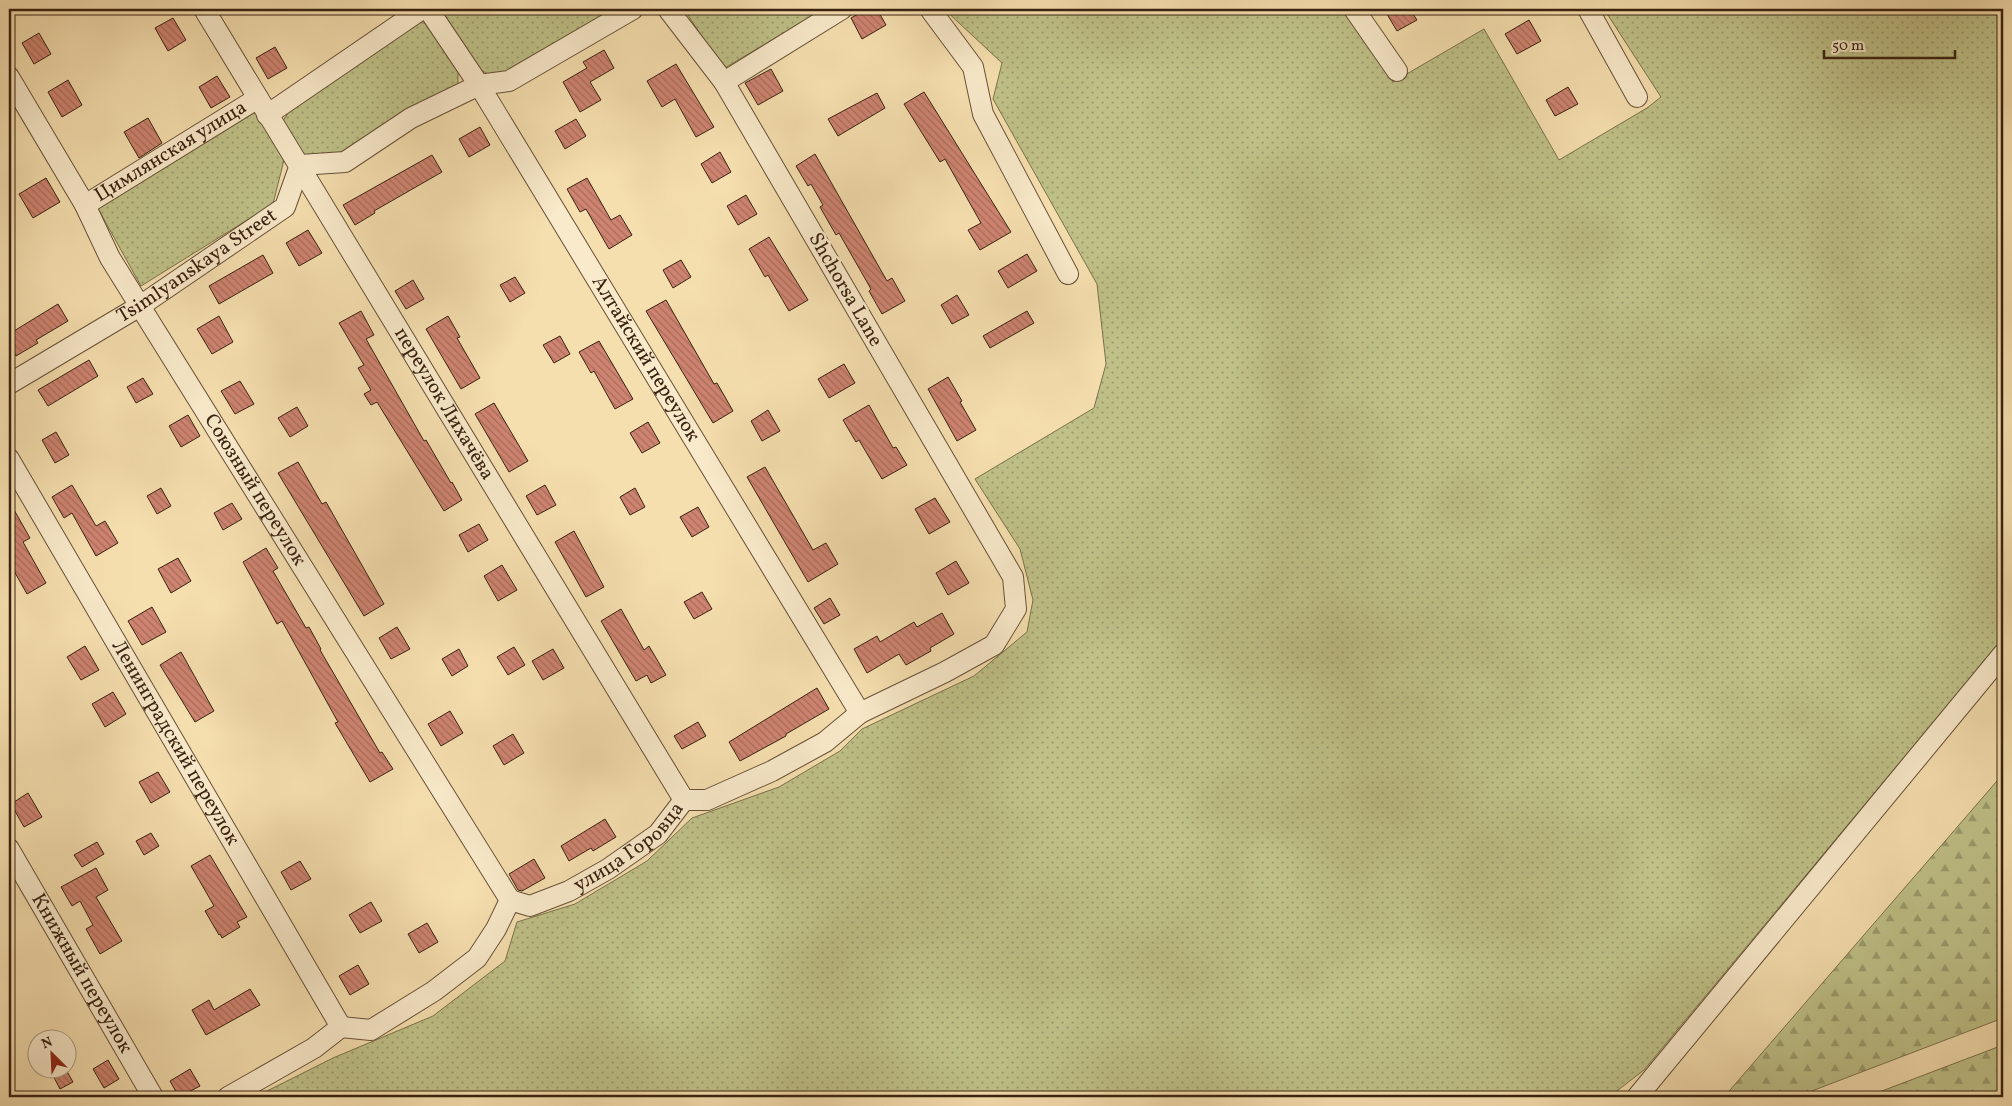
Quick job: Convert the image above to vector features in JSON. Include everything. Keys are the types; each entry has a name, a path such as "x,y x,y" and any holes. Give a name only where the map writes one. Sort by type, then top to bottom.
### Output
{"street":[{"name":"переулок Лихачёва","path":"204,9 684,800"},
{"path":"263,106 422,9"},
{"name":"Алтайский переулок","path":"428,9 479,85 860,713"},
{"path":"300,165 345,162 412,118 479,85 508,81 633,9"},
{"name":"Shchorsa Lane","path":"668,9 724,82 1014,577"},
{"path":"724,82 842,9"},
{"path":"930,9 973,67 983,114 1068,274"},
{"path":"1354,9 1398,71"},
{"path":"1588,9 1637,97"},
{"name":"Союзный переулок","path":"9,77 85,205 110,258 510,900"},
{"name":"Цимлянская улица","path":"85,205 263,106"},
{"name":"Tsimlyanskaya Street","path":"9,384 140,306 285,207 300,165"},
{"name":"Ленинградский переулок","path":"9,459 341,1026"},
{"name":"улица Горовца","path":"510,900 530,906 569,891 600,874 658,834 684,800 707,800 772,772 825,742 860,713 945,672 994,645 1016,609 1014,577"},
{"path":"1636,1097 2003,654"},
{"name":"Книжный переулок","path":"9,849 153,1097"},
{"path":"228,1097 314,1048 341,1026 371,1030 448,980 477,958 496,929 510,900"}],"green space":[{"path":"438,9 615,9 519,70 491,76 481,70"},
{"path":"684,9 824,9 723,69"},
{"path":"944,9 1347,9 1393,82 1484,29 1559,160 1647,108 1661,97 1604,9 2003,9 2003,638 1644,1070 1609,1097 255,1097 333,1058 433,1016 505,961 517,922 575,904 647,861 692,818 779,787 840,751 862,729 974,676 1027,632 1033,600 1020,549 975,479 1094,408 1106,364 1097,284 993,99 1002,63"},
{"path":"416,21 427,24 458,68 458,84 346,153 307,156 295,147 281,124 293,105"},
{"path":"253,111 272,133 284,160 273,204 141,286 96,205"},
{"path":"2003,774 2003,1018 1796,1097 1724,1097"},
{"path":"2003,1045 2003,1097 1866,1097"}],"building":[{"path":"867,9 877,9 886,25 862,39 851,18"},
{"path":"1384,9 1410,9 1417,20 1397,31"},
{"path":"173,18 186,40 168,51 155,28"},
{"path":"1529,20 1541,41 1517,54 1505,34"},
{"path":"39,33 51,54 34,64 22,43"},
{"path":"275,47 287,68 268,79 256,58"},
{"path":"604,50 614,68 590,82 601,100 580,112 563,82 587,68 583,62"},
{"path":"676,64 714,127 696,137 675,99 662,107 647,81"},
{"path":"771,69 783,91 758,105 745,83"},
{"path":"217,76 230,97 211,108 199,87"},
{"path":"68,80 82,105 62,117 48,92"},
{"path":"1568,87 1578,104 1555,116 1546,100"},
{"path":"924,92 1011,232 980,250 968,230 981,223 945,159 940,162 904,104"},
{"path":"877,93 885,108 838,136 828,119"},
{"path":"148,118 162,143 139,158 124,132"},
{"path":"576,119 586,136 565,149 555,131"},
{"path":"480,127 490,145 469,157 459,139"},
{"path":"720,152 731,172 712,183 701,164"},
{"path":"815,154 887,281 892,278 905,301 882,314 869,291 871,289 839,233 836,235 820,207 823,205 811,184 808,186 796,166"},
{"path":"432,155 442,172 374,211 375,213 355,225 343,205"},
{"path":"46,178 60,202 33,218 19,194"},
{"path":"587,178 611,220 620,215 632,235 609,249 586,209 580,212 567,189"},
{"path":"746,195 757,214 738,225 727,206"},
{"path":"308,230 322,253 299,266 286,243"},
{"path":"769,237 808,300 789,311 768,275 765,277 749,249"},
{"path":"1027,254 1037,271 1008,288 998,271"},
{"path":"263,255 273,273 219,304 209,286"},
{"path":"681,260 691,277 673,288 663,270"},
{"path":"515,277 525,293 510,302 500,285"},
{"path":"413,280 424,299 406,309 395,291"},
{"path":"957,295 969,315 952,324 941,305"},
{"path":"666,300 714,384 717,383 733,411 713,423 646,311"},
{"path":"58,304 68,321 36,340 38,343 16,356 9,343 9,334"},
{"path":"361,311 374,335 366,339 424,441 426,440 462,500 444,511 377,402 371,405 364,394 371,390 358,368 364,365 339,323"},
{"path":"1027,311 1034,323 990,348 983,336"},
{"path":"219,316 233,342 212,354 197,329"},
{"path":"448,316 460,337 457,338 480,378 461,389 426,329"},
{"path":"560,336 570,354 554,363 543,345"},
{"path":"599,341 633,399 615,409 594,371 591,373 579,352"},
{"path":"89,360 98,376 48,406 38,390"},
{"path":"844,364 855,383 829,398 818,379"},
{"path":"948,377 976,430 957,441 928,389"},
{"path":"143,378 153,394 136,403 127,387"},
{"path":"240,381 254,404 235,414 221,391"},
{"path":"494,403 528,461 509,472 475,414"},
{"path":"869,405 893,448 896,447 907,465 882,479 859,440 856,442 843,420"},
{"path":"297,407 308,426 290,437 278,418"},
{"path":"768,410 780,431 762,441 751,421"},
{"path":"188,415 200,436 181,447 169,426"},
{"path":"648,422 660,443 642,453 630,433"},
{"path":"56,432 69,455 55,463 42,440"},
{"path":"298,462 322,504 326,502 384,604 364,616 278,473"},
{"path":"765,467 813,550 826,543 838,564 808,582 747,477"},
{"path":"72,485 96,526 105,521 118,543 96,556 72,513 64,518 52,497"},
{"path":"545,485 556,505 537,515 526,496"},
{"path":"161,488 171,506 157,514 147,496"},
{"path":"635,488 645,507 630,515 620,497"},
{"path":"935,498 950,522 929,534 915,509"},
{"path":"9,501 30,538 23,542 46,583 27,594 9,562"},
{"path":"232,503 242,519 223,530 214,513"},
{"path":"698,507 709,527 692,537 680,517"},
{"path":"479,524 488,540 468,552 459,535"},
{"path":"574,531 604,587 586,597 555,542"},
{"path":"266,548 278,568 273,571 306,628 309,627 320,650 380,753 382,752 393,769 370,782 335,723 338,722 282,621 277,624 243,562"},
{"path":"178,558 191,581 171,593 158,569"},
{"path":"956,561 969,583 948,595 936,573"},
{"path":"502,565 517,590 498,601 484,576"},
{"path":"702,592 712,609 694,619 684,602"},
{"path":"830,598 840,615 824,624 814,608"},
{"path":"152,607 166,632 142,645 128,621"},
{"path":"621,609 644,650 649,646 666,675 651,683 647,675 636,681 601,621"},
{"path":"942,613 954,634 930,648 931,651 906,665 899,654 867,673 854,649 877,636 880,642 914,622 917,627"},
{"path":"397,627 410,649 391,659 379,638"},
{"path":"85,646 99,670 81,680 67,657"},
{"path":"514,647 525,665 508,675 497,657"},
{"path":"459,649 468,666 452,676 442,659"},
{"path":"553,649 564,668 543,680 532,661"},
{"path":"181,652 214,711 195,722 160,665"},
{"path":"817,688 829,709 786,734 786,736 740,761 729,742"},
{"path":"113,692 126,714 105,727 92,704"},
{"path":"450,711 463,733 441,746 428,724"},
{"path":"698,722 706,736 682,749 674,736"},
{"path":"513,734 524,753 504,765 493,746"},
{"path":"158,772 170,792 151,803 139,782"},
{"path":"28,793 42,817 24,827 11,804"},
{"path":"605,819 616,837 593,851 591,848 569,861 561,846"},
{"path":"151,833 159,846 144,855 136,841"},
{"path":"97,842 104,854 82,867 74,855"},
{"path":"210,855 247,917 237,922 240,927 222,938 205,911 214,906 191,866"},
{"path":"534,859 545,878 522,891 518,890 509,874"},
{"path":"300,861 311,879 291,890 281,872"},
{"path":"96,868 108,890 96,897 122,941 100,954 86,929 93,925 80,901 72,906 61,887"},
{"path":"371,902 382,921 360,933 349,915"},
{"path":"427,923 438,942 419,953 408,934"},
{"path":"358,965 369,984 350,995 339,976"},
{"path":"250,989 260,1005 206,1035 192,1010 209,1000 214,1010"},
{"path":"108,1060 119,1079 104,1088 93,1069"},
{"path":"190,1069 200,1086 179,1097 170,1081"},
{"path":"54,1078 71,1078 73,1082 60,1089"}]}
